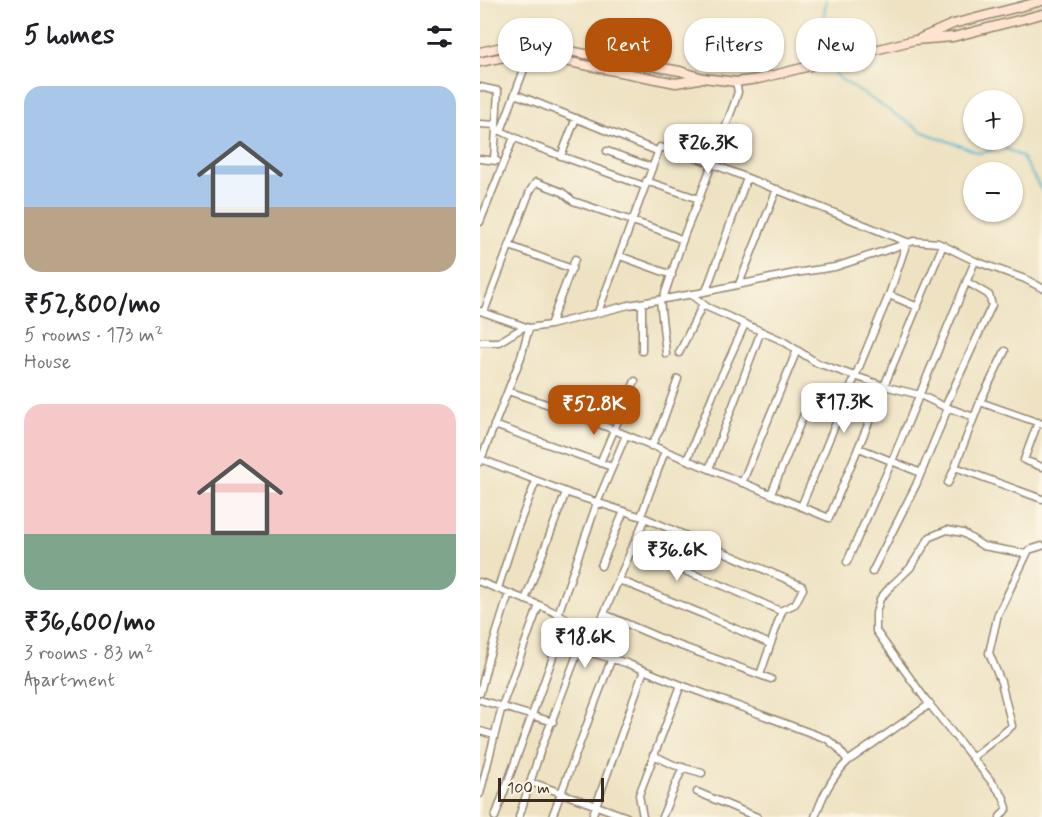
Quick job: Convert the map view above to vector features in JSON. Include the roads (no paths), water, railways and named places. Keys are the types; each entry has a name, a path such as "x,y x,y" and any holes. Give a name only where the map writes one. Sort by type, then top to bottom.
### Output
{"main road":[{"path":"480,52 506,46 541,46 680,71 703,78 736,82 759,79 915,40 952,24 1042,1"},
{"path":"915,40 953,37 1042,14"},
{"path":"480,62 498,58"},
{"path":"573,63 676,83 703,78"}],"street":[{"path":"498,129 525,72"},
{"path":"666,354 662,299 734,104 738,92 736,82"},
{"path":"480,87 498,91 498,129 494,159"},
{"path":"514,94 657,151"},
{"path":"561,156 576,118"},
{"path":"480,124 498,129 561,156 699,199"},
{"path":"480,222 514,137"},
{"path":"598,312 659,147 690,155 907,242"},
{"path":"606,151 651,167"},
{"path":"480,159 494,159 503,163"},
{"path":"706,291 747,178"},
{"path":"683,240 632,220 573,201 562,192 536,182 530,191 482,312 526,327 550,325 642,303 835,267 864,259 907,242 924,240 943,245 975,261 1025,279 1042,288"},
{"path":"739,284 777,189"},
{"path":"801,507 890,295 907,242"},
{"path":"508,391 570,412 830,517 943,245"},
{"path":"510,246 572,269"},
{"path":"620,256 672,275"},
{"path":"550,325 575,259"},
{"path":"847,562 892,461 975,261"},
{"path":"872,572 921,472 992,304 988,295 967,282"},
{"path":"690,294 702,304 761,331 817,363 855,377 918,395 974,417"},
{"path":"890,295 918,307"},
{"path":"642,303 642,351"},
{"path":"679,353 702,304"},
{"path":"687,460 714,392 745,324"},
{"path":"480,342 499,342 526,327"},
{"path":"526,327 508,391 481,461 643,517 802,586 803,589 797,602 782,610 760,675"},
{"path":"709,469 761,331"},
{"path":"742,483 797,350"},
{"path":"948,483 980,402 1005,351"},
{"path":"651,446 660,429 678,380"},
{"path":"600,463 635,381"},
{"path":"771,494 812,395"},
{"path":"980,402 1040,423 1024,460 1042,467"},
{"path":"494,425 612,467"},
{"path":"558,614 597,503 626,435"},
{"path":"859,448 879,458 921,472"},
{"path":"588,651 643,517 665,451"},
{"path":"955,467 1042,499"},
{"path":"498,588 517,529 536,481"},
{"path":"525,600 566,492"},
{"path":"601,566 624,511"},
{"path":"1000,817 1007,808 1006,802 876,631 876,613 880,599 910,568 930,537 947,530 963,533 983,546 1027,554"},
{"path":"973,756 1012,726 1001,682 989,653 998,614 1029,549 1042,546"},
{"path":"630,550 782,610"},
{"path":"618,580 770,644"},
{"path":"480,582 539,605 565,618 566,621 495,817"},
{"path":"480,693 509,593"},
{"path":"480,794 502,706 539,605"},
{"path":"604,614 667,641 771,679"},
{"path":"519,817 578,652 581,650 612,658 826,739 838,748 848,761"},
{"path":"552,817 612,658"},
{"path":"592,817 644,670"},
{"path":"643,817 639,795 681,685"},
{"path":"480,700 553,722"},
{"path":"815,817 832,778 848,761 930,704"},
{"path":"480,731 494,735"},
{"path":"653,755 702,773"},
{"path":"662,817 683,767"},
{"path":"531,782 627,817"},
{"path":"697,792 753,816"}],"waterway":[{"path":"825,18 826,0"},
{"path":"835,72 839,78 923,132 980,153 1003,147 1022,157 1042,191"}]}
